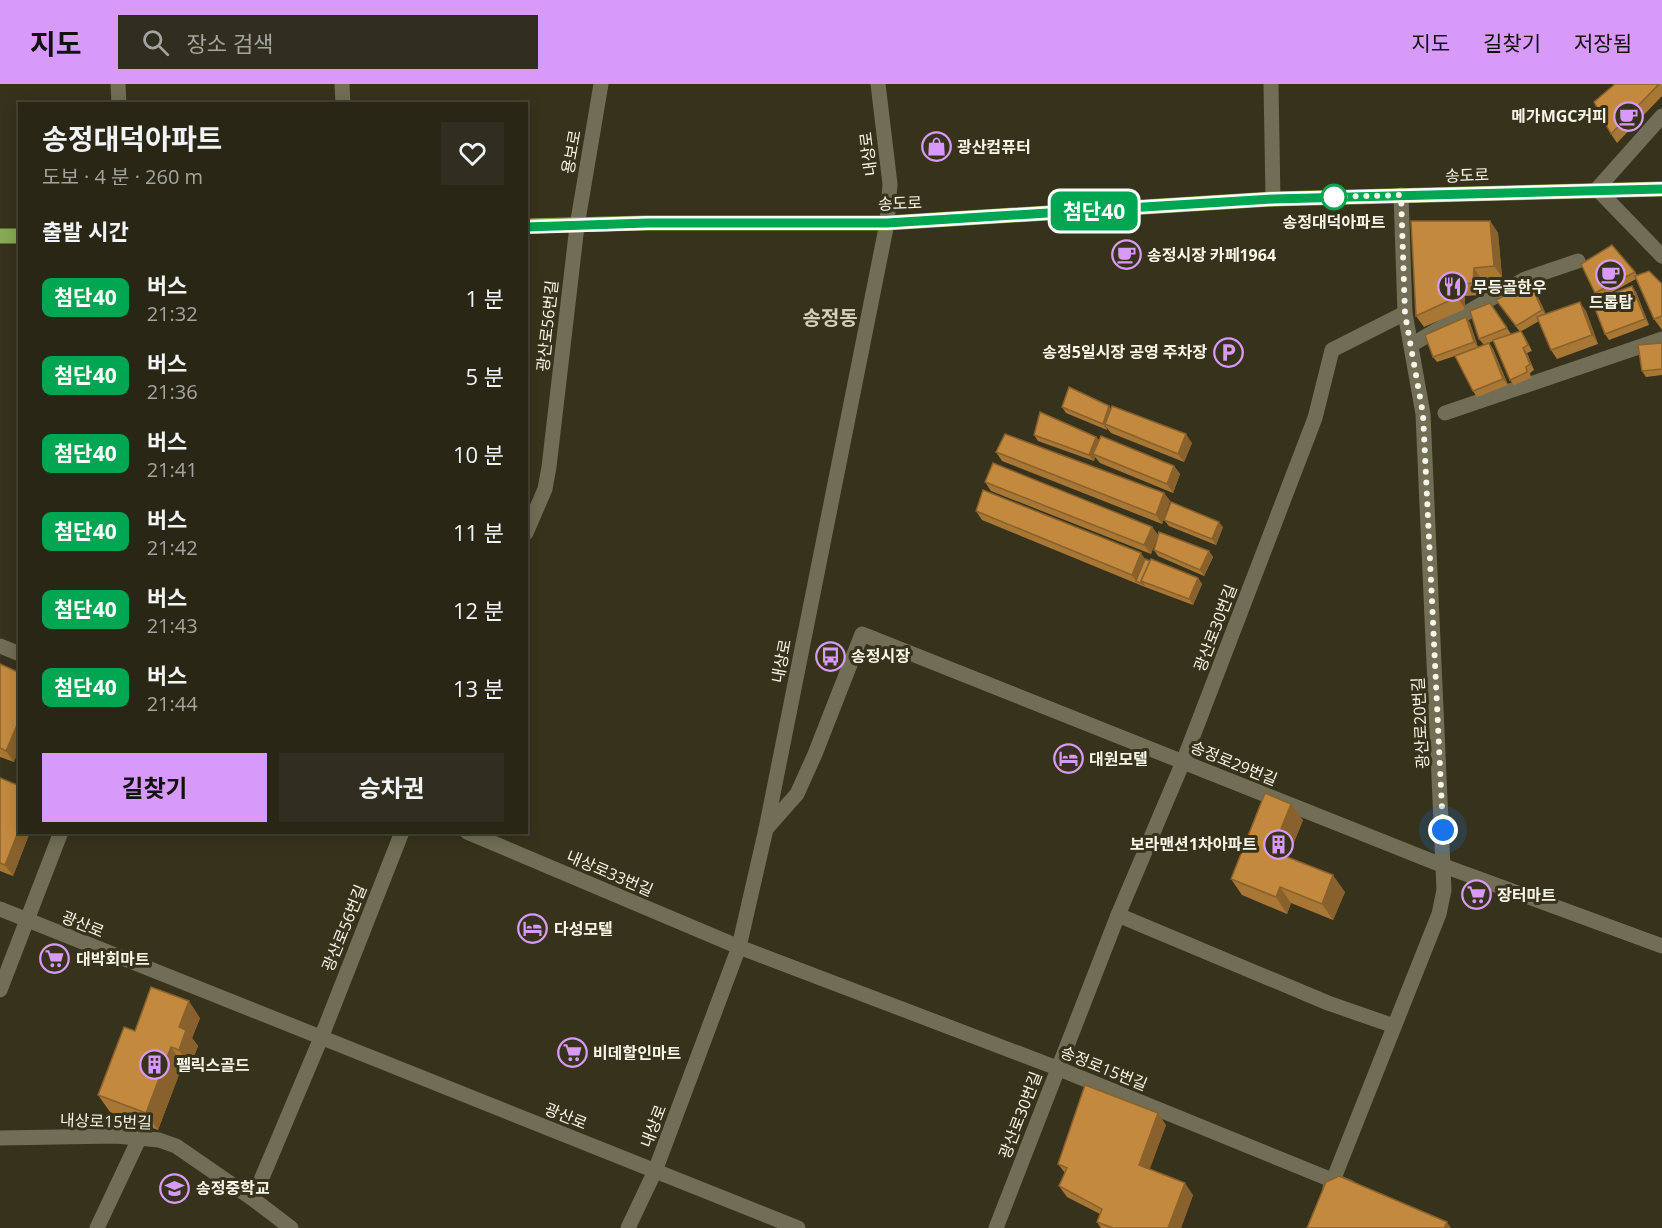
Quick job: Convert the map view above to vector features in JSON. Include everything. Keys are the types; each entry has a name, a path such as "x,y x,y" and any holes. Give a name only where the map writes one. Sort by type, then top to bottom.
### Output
{"main road":[{"name":"송도로","path":"528,226 647,223 887,223 1273,199 1662,189"},
{"path":"0,236 18,236"}],"street":[{"path":"118,84 119,102"},
{"path":"342,84 343,102"},
{"name":"용보로","path":"577,226 601,84"},
{"name":"내상로","path":"628,1228 655,1171 740,947 766,829 887,223 890,184 879,84"},
{"path":"1271,84 1273,199"},
{"path":"1662,116 1597,189 1662,256"},
{"name":"광산로20번길","path":"1326,1200 1439,914 1444,890 1423,414 1405,314 1401,195"},
{"name":"광산로56번길","path":"528,528 545,489 549,467 577,226"},
{"path":"1411,345 1525,279 1578,261"},
{"name":"광산로30번길","path":"996,1228 1118,915 1183,762 1315,418 1332,350 1405,314"},
{"path":"1445,413 1662,339"},
{"name":"송정로29번길","path":"766,829 798,794 862,634 1444,866 1662,946"},
{"path":"0,646 18,653"},
{"path":"0,990 61,834"},
{"name":"광산로56번길","path":"321,1038 401,834"},
{"name":"내상로33번길","path":"472,834 740,947"},
{"name":"광산로","path":"0,909 798,1228"},
{"path":"1118,915 1328,1003 1394,1026"},
{"name":"송정로15번길","path":"740,947 1057,1068 1366,1194"},
{"path":"253,1199 321,1038"},
{"name":"내상로15번길","path":"0,1138 116,1136 159,1140 176,1146 291,1228"},
{"path":"96,1228 139,1139"}],"building":[{"path":"1615,84 1659,84 1611,134 1594,102"},
{"name":"무등골한우","path":"1411,221 1490,221 1494,266 1474,268 1473,283 1457,284 1457,297 1416,316"},
{"name":"드롭탑","path":"1612,245 1635,272 1595,293 1581,264"},
{"path":"1649,271 1662,284 1662,316 1654,319 1635,276"},
{"path":"1530,282 1542,310 1516,326 1496,300"},
{"path":"1632,286 1645,319 1605,334 1592,301"},
{"path":"1580,302 1592,335 1551,350 1537,317"},
{"path":"1490,303 1507,328 1479,339 1470,311"},
{"path":"1466,317 1474,342 1433,357 1425,335"},
{"path":"1521,331 1528,345 1523,348 1530,364 1526,367 1527,372 1510,380 1493,340"},
{"path":"1489,343 1503,379 1473,391 1455,356"},
{"path":"1662,343 1662,369 1642,371 1638,345"},
{"path":"1069,387 1109,406 1103,424 1062,407"},
{"path":"1112,406 1186,434 1178,454 1105,424"},
{"path":"1040,412 1096,437 1089,455 1034,435"},
{"path":"1005,434 1164,493 1156,515 996,452"},
{"path":"1101,436 1174,466 1167,484 1093,454"},
{"path":"993,463 1152,527 1144,545 985,482"},
{"path":"983,490 1141,553 1132,575 976,511"},
{"path":"1171,502 1219,522 1212,539 1164,520"},
{"path":"1159,532 1209,551 1200,570 1154,550"},
{"path":"1145,559 1150,561 1141,581 1143,584 1136,581"},
{"path":"1151,559 1198,578 1189,599 1141,581"},
{"path":"0,664 18,672 18,723 6,751 0,748"},
{"path":"0,778 18,785 18,832 5,865 0,863"},
{"path":"1265,793 1291,804 1272,851 1333,875 1322,904 1280,887 1276,897 1231,879"},
{"path":"151,987 189,1001 179,1027 186,1030 179,1050 171,1047 146,1113 98,1095 124,1027 135,1031"},
{"path":"1085,1085 1158,1113 1139,1165 1185,1183 1168,1228 1113,1228 1097,1222 1102,1209 1059,1186 1067,1168 1058,1164"},
{"path":"1339,1176 1447,1222 1444,1228 1307,1228 1326,1182"}],"bus line":[{"name":"첨단40","path":"528,227 647,223 887,223 1273,199 1662,189"}],"place":[{"name":"메가MGC커피","path":"1628,116"},
{"name":"광산컴퓨터","path":"936,147"},
{"name":"송정대덕아파트","path":"1334,197"},
{"name":"송정시장 카페1964","path":"1126,255"},
{"name":"드롭탑","path":"1611,274"},
{"name":"무등골한우","path":"1452,287"},
{"name":"송정5일시장 공영 주차장","path":"1228,352"},
{"name":"송정시장","path":"830,656"},
{"name":"대원모텔","path":"1068,759"},
{"name":"보라맨션1차아파트","path":"1278,844"},
{"name":"장터마트","path":"1476,895"},
{"name":"다성모텔","path":"533,929"},
{"name":"대박회마트","path":"55,959"},
{"name":"비데할인마트","path":"572,1053"},
{"name":"펠릭스골드","path":"155,1065"},
{"name":"송정중학교","path":"175,1188"}],"district":[{"name":"송정동","path":"830,318"}],"route":[{"path":"1334,197 1401,195 1405,314 1423,414 1443,830"}]}
